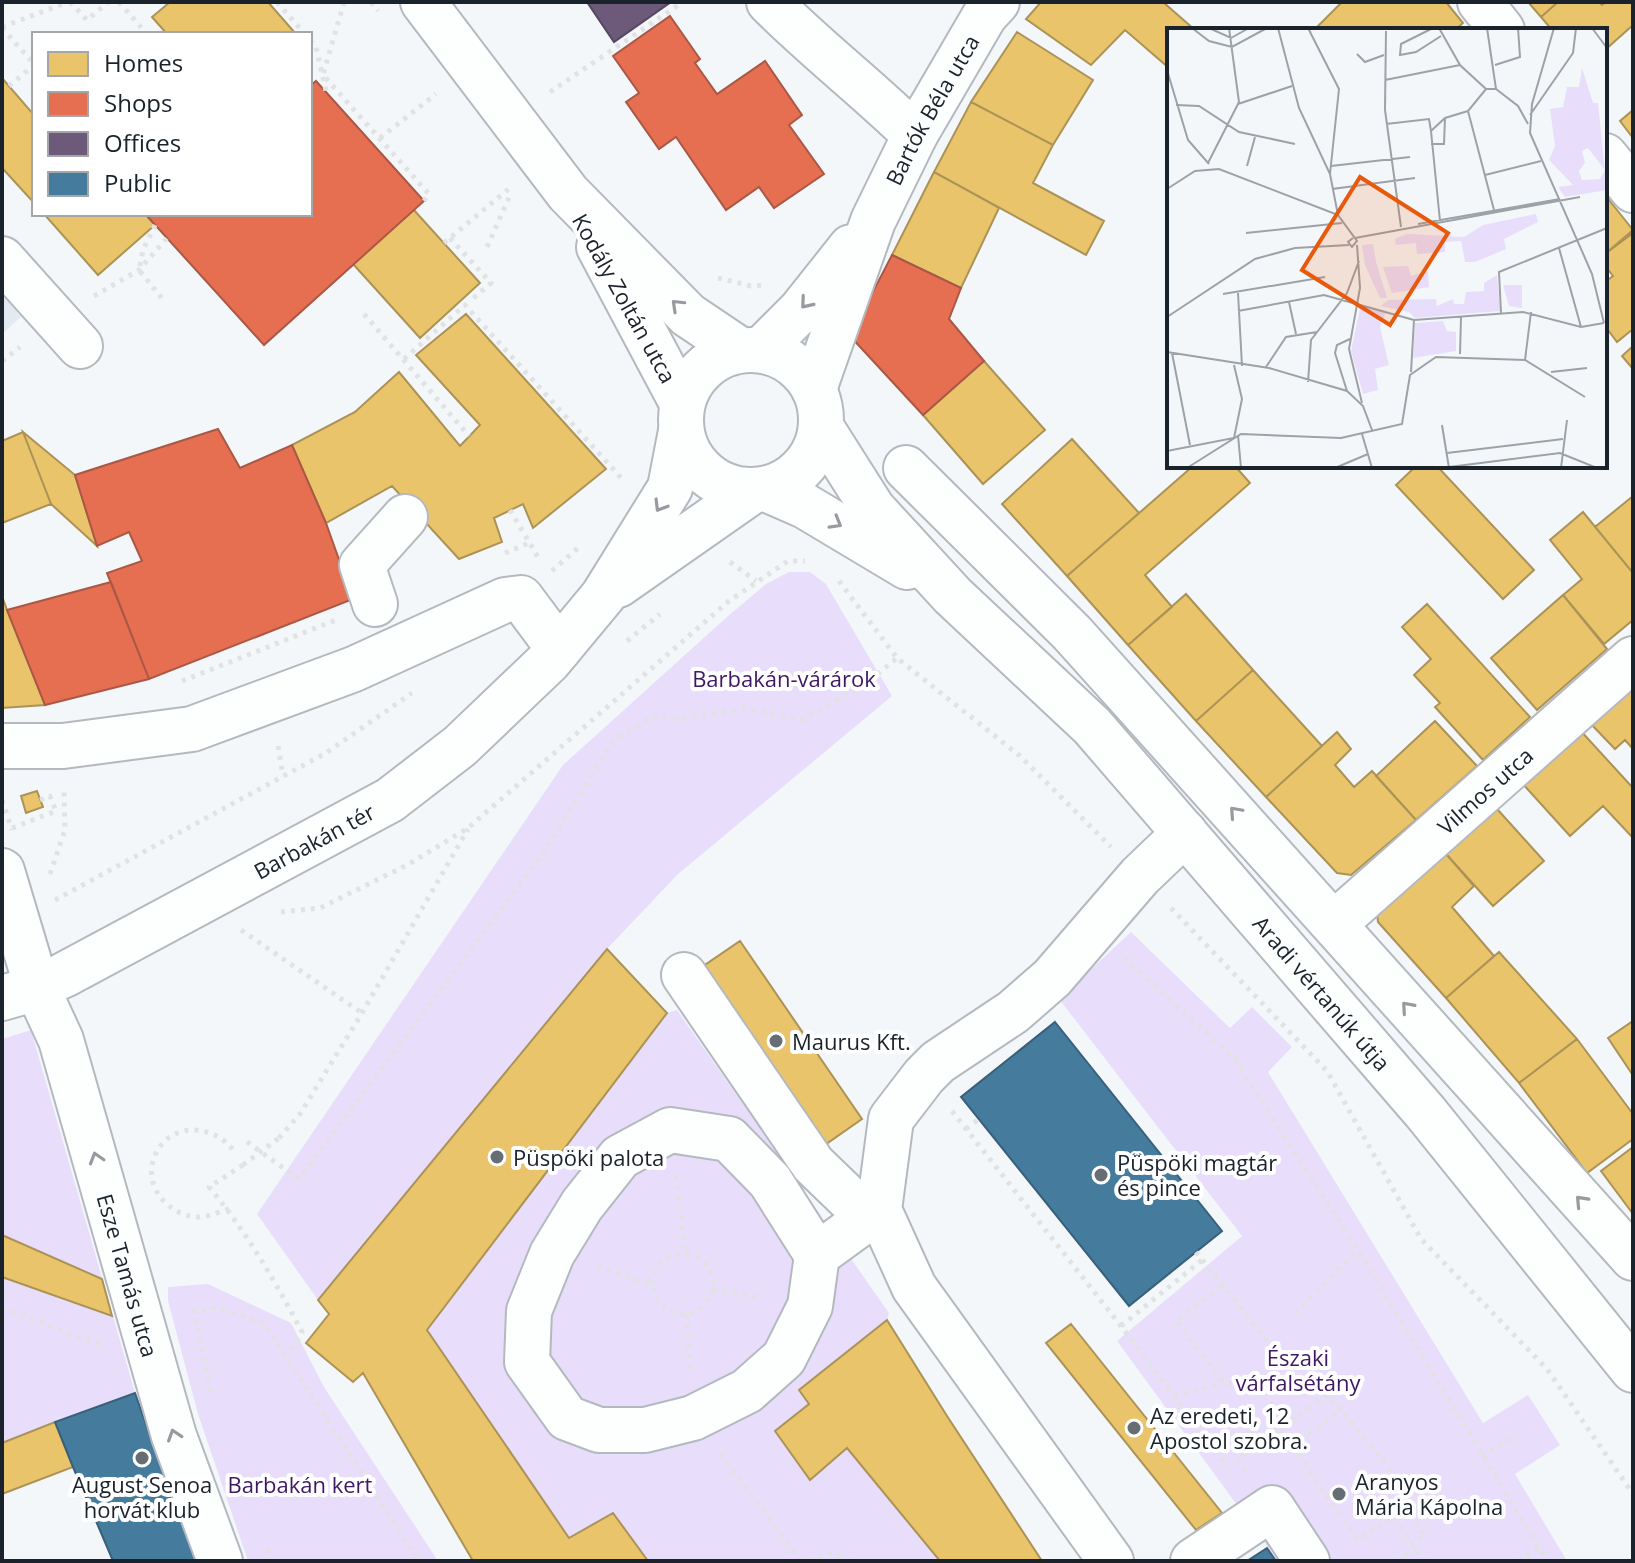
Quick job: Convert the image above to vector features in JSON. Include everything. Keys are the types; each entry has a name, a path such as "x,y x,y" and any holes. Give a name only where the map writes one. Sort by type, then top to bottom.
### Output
{"street":[{"name":"Kodály Zoltán utca","path":"423,2 568,193 688,315 750,350"},
{"path":"769,2 819,52 915,135"},
{"path":"1480,2 1500,28"},
{"name":"Bartók Béla utca","path":"818,408 873,221 915,135 990,6"},
{"path":"1607,158 1633,190"},
{"name":"Kodály Zoltán utca","path":"568,193 682,417"},
{"name":"Bartók Béla utca","path":"750,350 801,310 873,221"},
{"path":"2,259 80,346"},
{"path":"750,350 783,357 800,370 818,408 816,449 803,467 786,482 760,490 733,488 714,481 693,459 682,417 690,384 704,367 721,356 750,350"},
{"name":"Aradi vértanúk útja","path":"818,408 873,509 953,596 1092,726 1426,1113 1633,1370"},
{"name":"Barbakán tér","path":"20,993 390,800 460,746 559,649 603,596 670,488 682,417"},
{"path":"906,468 1072,633 1335,923 1482,1094 1633,1258"},
{"name":"Barbakán tér","path":"603,596 760,490"},
{"name":"Aradi vértanúk útja","path":"760,490 805,506 953,596"},
{"path":"375,604 362,565 405,517"},
{"path":"2,746 63,746 192,729 354,669 505,600 521,598 559,649"},
{"path":"994,633 1072,633"},
{"name":"Vilmos utca","path":"1335,923 1633,659"},
{"path":"817,1255 874,1214 891,1119 924,1076 938,1062 1013,1012 1052,978 1140,876 1185,833"},
{"name":"Esze Tamás utca","path":"2,871 20,993 61,1040 134,1285 174,1436 220,1561"},
{"path":"684,975 811,1161 874,1214 914,1287 1111,1561"},
{"path":"670,1130 729,1139 770,1181 817,1255 810,1306 784,1358 747,1391 693,1418 645,1430 599,1430 567,1418 527,1362 529,1311 552,1254 582,1205 620,1157 670,1130"},
{"path":"1193,1561 1272,1508 1307,1561"}],"path":[{"path":"32,63 2,28 69,2 87,20 108,2"},
{"path":"119,2 145,32"},
{"path":"277,2 303,32"},
{"path":"323,75 344,2"},
{"path":"550,92 683,2"},
{"path":"312,42 316,47 326,91"},
{"path":"9,86 32,67"},
{"path":"323,75 429,194 424,201"},
{"path":"380,138 440,91"},
{"path":"470,301 491,283 447,241 515,184 487,247"},
{"path":"139,270 143,250 155,225"},
{"path":"139,270 167,238"},
{"path":"139,270 165,302"},
{"path":"404,359 465,305 627,484"},
{"path":"364,314 469,436"},
{"path":"510,510 524,532"},
{"path":"501,554 529,543"},
{"path":"289,1356 302,1332 278,1285 229,1209 209,1187 279,1138 300,1114 468,828 766,573 788,561 817,565"},
{"path":"829,569 897,658 1020,756 1327,1071 1421,1239 1547,1369 1633,1494"},
{"path":"168,687 375,604"},
{"path":"247,1142 299,1179 540,858 613,742 651,716 681,719 747,708 801,720 863,686 897,658"},
{"path":"47,883 65,830 63,746"},
{"path":"11,828 56,811 50,796 40,800"},
{"path":"236,926 362,1013"},
{"path":"1121,955 1234,1058 1358,1250 1547,1561"},
{"path":"1234,1058 1240,1053"},
{"path":"924,1076 1121,1326 1228,1468"},
{"path":"966,1129 979,1119"},
{"path":"229,1209 203,1217 181,1213 166,1204 155,1188 152,1170 156,1153 167,1140 196,1129 223,1136 236,1154"},
{"path":"670,1130 686,1254"},
{"path":"1295,1313 1358,1250"},
{"path":"1196,1252 1277,1353 1266,1389 1275,1414 1292,1446 1357,1540 1394,1516 1423,1561"},
{"path":"552,1254 653,1285"},
{"path":"686,1254 696,1257 709,1270 713,1289 704,1306 687,1314 667,1310 660,1303 653,1285 660,1266 676,1255 686,1254"},
{"path":"1121,1326 1202,1260"},
{"path":"1222,1286 1176,1321 1224,1383"},
{"path":"2,1308 121,1352 152,1360"},
{"path":"214,1404 194,1311 218,1308 265,1324 289,1356 419,1561"},
{"path":"1174,1396 1224,1383 1266,1389"},
{"path":"1238,1459 1328,1395 1384,1461 1425,1536 1397,1561"},
{"path":"1292,1446 1341,1410"},
{"path":"1216,1453 1275,1414"},
{"path":"693,1418 801,1561"},
{"path":"1482,1456 1518,1435"},
{"path":"262,1538 272,1561"},
{"path":"1518,1561 1538,1548"},
{"path":"809,1561 832,1553 849,1561"}],"shaded area":[{"path":"2,295 21,317 2,334"}],"green space":[{"name":"Barbakán-várárok","path":"789,572 810,572 826,584 892,696 677,875 607,949 318,1300 257,1214 563,765 728,616 766,584"},
{"name":"Északi várfalsétány","path":"1131,932 1230,1028 1252,1007 1292,1047 1268,1072 1483,1423 1528,1395 1560,1445 1515,1474 1567,1561 1278,1561 1117,1341 1242,1236 1059,999"},
{"path":"677,1010 889,1313 887,1320 799,1389 809,1404 775,1432 810,1480 847,1448 940,1561 648,1561 613,1513 569,1538 427,1330 667,1013"},
{"path":"31,1030 135,1393 2,1443 2,1039"},
{"name":"Barbakán kert","path":"208,1284 291,1323 324,1387 438,1561 248,1561 198,1414 168,1301 168,1287"}],"building: Homes":[{"path":"170,2 268,2 294,32 165,32 152,17"},
{"path":"1041,2 1163,2 1193,28 1167,28 1167,66 1125,30 1091,65 1026,19"},
{"path":"1342,2 1446,2 1463,23 1457,28 1316,28"},
{"path":"1528,2 1558,2 1541,17"},
{"path":"1558,2 1599,2 1602,5 1606,2 1633,2 1633,25 1607,48 1607,28 1550,28 1541,17"},
{"path":"1017,32 1093,80 1053,145 971,102"},
{"path":"2,78 32,113 32,201 4,170 2,172"},
{"path":"971,102 1053,145 1033,183 1104,221 1086,255 934,172"},
{"path":"1633,110 1633,138 1620,121"},
{"path":"934,172 999,208 961,288 892,255"},
{"path":"1607,198 1633,230 1607,252"},
{"path":"413,209 480,283 420,338 353,264"},
{"path":"46,216 147,216 155,225 98,275"},
{"path":"1633,233 1633,329 1617,342 1607,329 1607,280 1613,276 1607,268 1607,252"},
{"path":"466,314 606,469 533,528 523,504 494,518 502,542 459,559 392,486 326,523 292,445 355,412 399,372 460,446 480,425 416,355"},
{"path":"1633,346 1633,369 1622,356"},
{"path":"984,361 1045,430 983,484 923,415"},
{"path":"23,432 75,475 97,546 51,504"},
{"path":"23,432 51,504 2,523 2,441"},
{"path":"1072,439 1139,513 1067,576 1002,504"},
{"path":"1191,468 1237,468 1250,483 1145,575 1172,607 1128,645 1067,576"},
{"path":"1414,468 1439,468 1534,570 1503,599 1396,485"},
{"path":"1633,496 1633,573 1595,527"},
{"path":"1583,512 1633,573 1633,620 1604,644 1563,595 1582,579 1550,540"},
{"path":"1186,594 1253,670 1196,721 1128,645"},
{"path":"1563,595 1607,649 1537,710 1491,658"},
{"path":"2,596 7,610 45,705 2,708"},
{"path":"1427,604 1530,717 1483,760 1435,707 1440,703 1414,675 1431,659 1402,627"},
{"path":"1253,670 1322,746 1266,797 1196,721"},
{"path":"1633,687 1633,749 1625,740 1615,749 1589,722"},
{"path":"1435,721 1477,766 1416,820 1376,776"},
{"path":"1579,729 1633,788 1633,838 1603,806 1570,836 1521,782"},
{"path":"1337,732 1351,749 1335,765 1354,787 1372,771 1416,820 1351,875 1337,873 1266,797"},
{"path":"37,791 43,807 26,813 21,796"},
{"path":"1489,800 1544,861 1493,906 1439,846"},
{"path":"1439,846 1474,886 1452,907 1494,956 1446,998 1378,922 1376,903"},
{"name":"Maurus Kft.","path":"740,941 862,1119 819,1149 696,971"},
{"name":"Püspöki palota","path":"607,949 667,1013 427,1330 569,1538 613,1513 648,1561 473,1561 363,1373 353,1382 306,1343 329,1314 318,1300"},
{"path":"1499,952 1577,1039 1519,1083 1446,998"},
{"path":"1633,1021 1633,1073 1632,1074 1608,1038"},
{"path":"1577,1039 1633,1114 1633,1139 1587,1173 1519,1083"},
{"path":"1633,1147 1633,1214 1601,1171"},
{"path":"2,1235 102,1279 112,1316 2,1277"},
{"path":"887,1320 1042,1561 940,1561 847,1448 810,1480 775,1431 809,1404 799,1390"},
{"name":"Az eredeti, 12 Apostol szobra.","path":"1071,1324 1222,1513 1196,1530 1046,1343"},
{"path":"55,1422 73,1467 2,1494 2,1443"}],"building: Shops":[{"path":"670,16 700,59 695,63 717,94 765,61 802,115 789,125 824,174 774,208 759,187 726,210 676,137 659,149 626,102 639,93 613,56"},
{"path":"316,81 424,201 264,345 147,216 312,216 312,84"},
{"path":"892,255 961,288 949,319 984,361 923,415 850,336"},
{"path":"218,429 240,468 292,445 326,523 353,599 149,679 107,573 142,561 129,532 97,546 75,475"},
{"path":"111,582 149,679 45,705 7,610"}],"building: Offices":[{"path":"587,2 671,2 614,42"}],"building: Public":[{"name":"Püspöki magtár és pince","path":"1055,1022 1222,1231 1129,1306 961,1097"},
{"path":"135,1393 157,1455 204,1561 113,1561 73,1467 55,1422"},
{"path":"1267,1548 1276,1561 1247,1561"}],"place":[{"name":"Maurus Kft.","path":"776,1041"},
{"name":"Püspöki palota","path":"497,1157"},
{"name":"Püspöki magtár és pince","path":"1101,1175"},
{"name":"Az eredeti, 12 Apostol szobra.","path":"1134,1428"},
{"name":"August Senoa horvát klub","path":"142,1458"},
{"name":"Aranyos Mária Kápolna","path":"1339,1494"}]}
